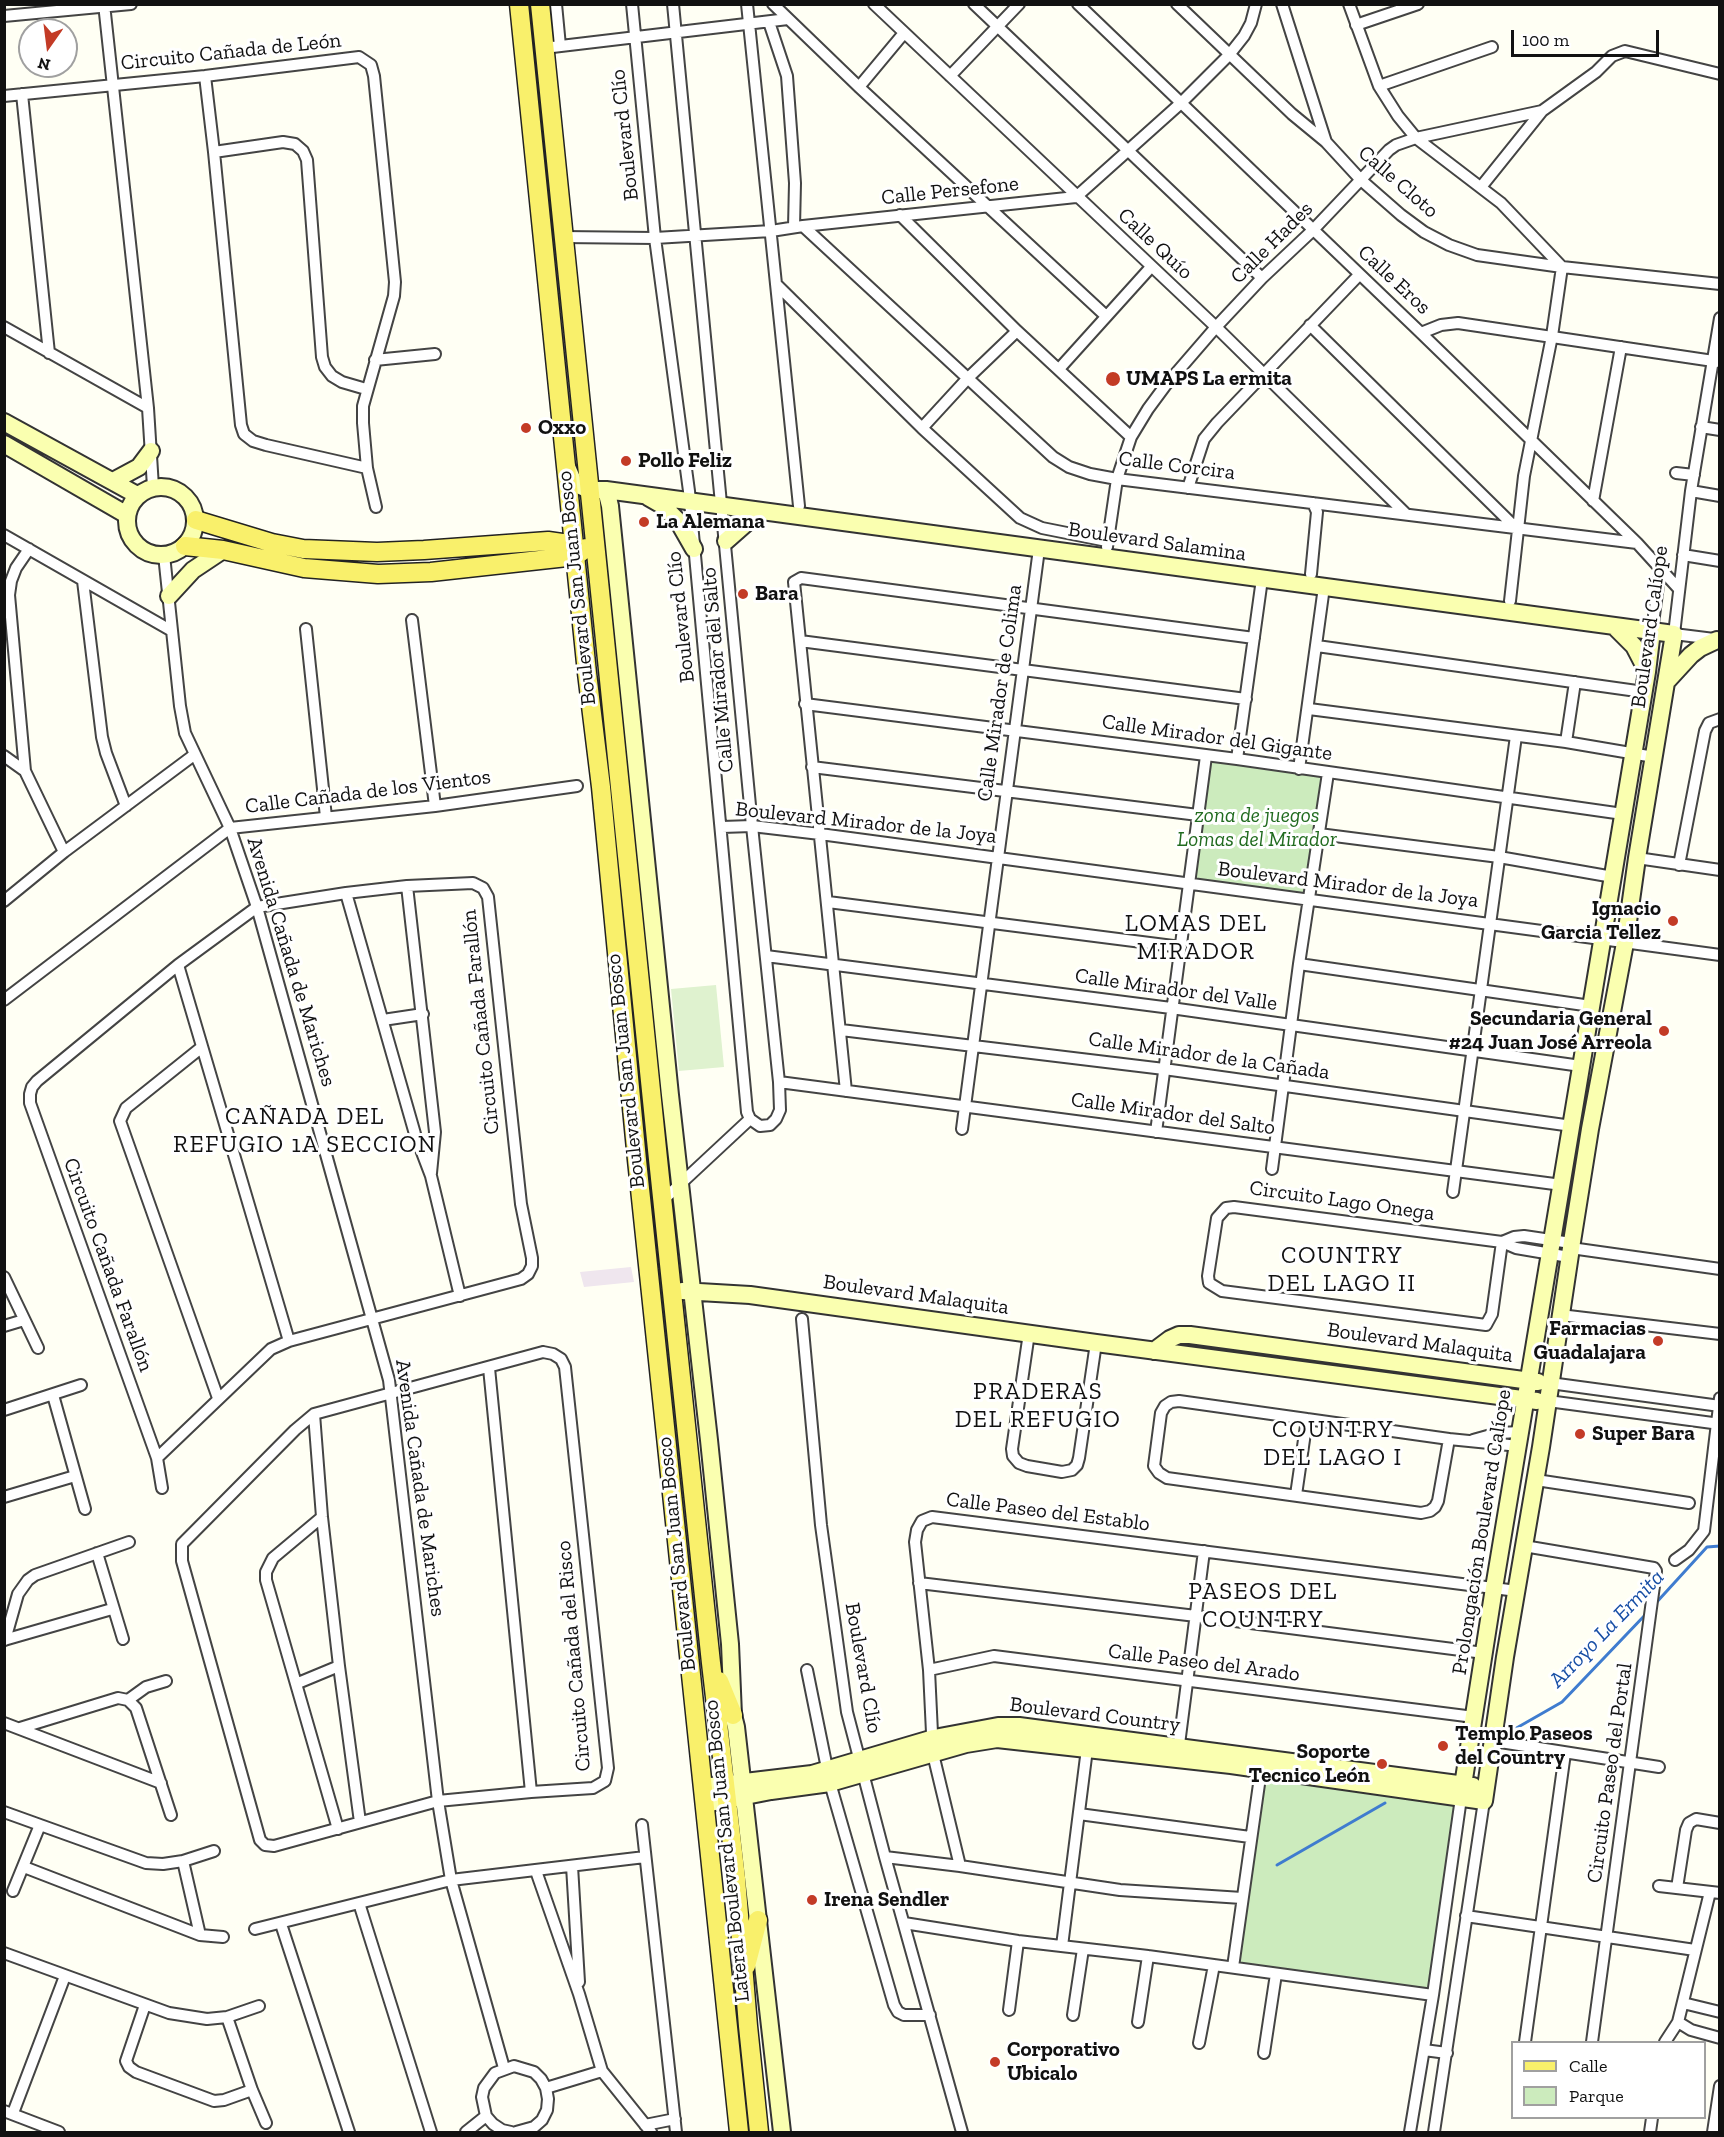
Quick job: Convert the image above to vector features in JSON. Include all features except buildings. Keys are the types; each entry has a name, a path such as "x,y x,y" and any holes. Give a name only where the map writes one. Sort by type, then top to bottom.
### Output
{"main road":[{"name":"Boulevard San Juan Bosco","path":"519,4 581,485 594,532 711,1663 734,1791 745,1876 743,1976 759,2133"},
{"name":"Boulevard San Juan Bosco","path":"540,4 552,47 562,237 581,485 578,579 739,2133"},
{"path":"536,542 558,530 581,485"},
{"path":"196,520 272,543 303,549 400,551 558,541 578,550 597,565"},
{"path":"185,546 223,550 304,568 368,574 405,574 507,564 578,550 594,532"},
{"path":"580,598 587,587 597,591 601,598"},
{"path":"637,1161 658,1159"},
{"path":"711,1663 733,1715"},
{"path":"713,1879 745,1876"},
{"path":"743,1976 753,1948 758,1920"}],"street":[{"path":"4,15 16,10 131,4"},
{"path":"556,4 552,47 788,19"},
{"name":"Boulevard Clío","path":"632,4 655,238 689,496 722,826 747,1112 750,1119"},
{"name":"Calle Mirador del Salto","path":"673,4 752,826 779,1082 780,1110 776,1119 770,1125 760,1126 750,1119"},
{"path":"747,4 799,506"},
{"path":"773,4 1106,316"},
{"name":"Calle Quío","path":"874,4 1216,327 1406,514"},
{"path":"974,4 1262,278"},
{"path":"950,76 1019,4"},
{"name":"Calle Eros","path":"1078,4 1637,543 1678,588"},
{"path":"1076,197 1181,103 1229,55 1244,36 1256,4"},
{"path":"1282,4 1326,142"},
{"path":"1349,4 1379,86 1398,116 1416,138 1481,187 1522,223 1562,267 1552,336 1531,441 1510,601"},
{"path":"1356,25 1418,4"},
{"path":"4,422 113,481 145,491 172,488 182,493 194,509 196,520 194,534 185,546 172,554 152,554 136,544 128,528 127,515 130,505 145,491 151,451 104,6"},
{"name":"Calle Cloto","path":"1183,7 1229,55 1292,114 1326,142 1361,180 1424,232 1449,245 1477,255 1562,267 1719,284"},
{"path":"768,22 787,76 798,226"},
{"path":"859,87 904,33"},
{"path":"1379,86 1492,47"},
{"name":"Calle Hades","path":"1107,544 1118,479 1131,437 1165,386 1262,278 1312,231 1389,150 1416,138 1542,111 1596,72 1612,56 1625,51 1719,74"},
{"name":"Circuito Cañada de León","path":"4,96 205,76 359,57 371,65 395,282 394,296 363,406 368,468 376,507"},
{"path":"205,76 241,424 244,434 253,441 266,446 368,468"},
{"path":"22,94 50,353"},
{"path":"1481,187 1542,111"},
{"path":"214,152 283,142 295,144 303,151 307,160 322,357 325,367 332,376 342,382 366,389"},
{"name":"Calle Persefone","path":"562,237 655,238 771,231 798,226 1076,197"},
{"path":"900,215 1017,331 1131,437"},
{"name":"Calle Corcira","path":"798,226 968,378 1053,458 1069,467 1090,474 1118,479 1637,543"},
{"path":"1059,369 1151,267"},
{"path":"1188,488 1204,439 1359,275"},
{"path":"776,284 922,428 1020,519 1042,528 1107,544"},
{"name":"Boulevard Calíope","path":"1625,943 1675,628 1678,588 1701,427 1716,362 1719,318"},
{"path":"1421,333 1441,325 1458,323 1716,362"},
{"path":"1310,325 1518,529"},
{"path":"4,327 148,408"},
{"path":"922,428 968,378 1017,331"},
{"path":"1593,501 1622,348"},
{"path":"375,360 435,354"},
{"path":"1701,427 1719,430"},
{"path":"4,444 127,515"},
{"path":"113,481 139,467 151,451"},
{"path":"1676,473 1694,475"},
{"name":"Boulevard Salamina","path":"581,485 645,495 689,496"},
{"name":"Boulevard Salamina","path":"581,485 799,506 1107,544 1510,601 1675,628 1718,640"},
{"name":"Lateral Boulevard San Juan Bosco","path":"581,485 610,506 632,737 730,1644 733,1715 736,1727 734,1791"},
{"path":"1691,491 1719,496"},
{"path":"645,495 662,505 678,521 694,549"},
{"name":"Boulevard Salamina","path":"722,500 760,511 1615,627 1653,626"},
{"path":"1311,574 1317,512 1313,503"},
{"path":"726,541 760,511"},
{"path":"4,535 172,631"},
{"path":"29,549 16,568 9,595 25,771 64,852"},
{"name":"Calle Mirador de Colima","path":"962,1129 1030,609 1040,549"},
{"path":"169,596 193,570 223,550"},
{"name":"Avenida Cañada de Mariches","path":"164,555 180,706 185,733 230,828 257,907 374,1319 392,1395 438,1802 451,1881 504,2068"},
{"path":"1683,555 1719,561"},
{"path":"507,564 519,567 561,565 578,579"},
{"path":"1653,626 1660,570"},
{"path":"846,1091 828,902 805,704 794,586 797,579 1254,638"},
{"path":"1237,759 1262,579"},
{"path":"83,581 102,736 126,806"},
{"path":"1299,769 1324,587"},
{"path":"412,620 435,806"},
{"name":"Boulevard Calíope","path":"1602,939 1653,626"},
{"path":"1615,627 1634,646 1647,672"},
{"path":"306,629 326,817"},
{"path":"1667,681 1691,655 1718,640"},
{"path":"800,641 1246,699"},
{"path":"1317,646 1644,692"},
{"path":"1566,742 1575,682"},
{"name":"Calle Mirador del Gigante","path":"805,704 1237,759 1623,814"},
{"path":"1309,709 1566,742 1654,757"},
{"path":"1679,865 1705,730 1709,723 1719,718"},
{"path":"1453,1192 1516,736"},
{"path":"4,901 64,852 194,755"},
{"path":"4,756 25,771"},
{"path":"1156,1132 1206,756"},
{"path":"813,767 1198,815"},
{"path":"1272,1168 1299,964 1328,773"},
{"name":"Calle Cañada de los Vientos","path":"4,1000 230,828 435,806 577,786"},
{"name":"Boulevard Mirador de la Joya","path":"722,826 752,826 998,857 1719,955"},
{"path":"1319,834 1498,857 1612,877"},
{"path":"1637,858 1719,870"},
{"name":"Circuito Cañada Farallón","path":"157,1458 271,1349 289,1341 521,1279 528,1274 532,1266 532,1258 521,1204 488,897 483,888 473,883 407,886 257,907 178,964 37,1080 30,1094 30,1103 157,1458 162,1488"},
{"path":"407,886 435,1132 431,1176"},
{"path":"346,893 415,1134 431,1176 460,1296"},
{"path":"828,902 1181,947"},
{"name":"Prolongación Boulevard Calíope","path":"1410,2133 1494,1588 1602,939"},
{"name":"Prolongación Boulevard Calíope","path":"1434,2133 1570,1249 1625,943"},
{"name":"Calle Mirador del Valle","path":"766,956 1171,1008 1581,1066"},
{"path":"178,964 289,1341"},
{"path":"1299,964 1591,1006"},
{"path":"383,1020 423,1014"},
{"name":"Calle Mirador de la Cañada","path":"841,1030 1164,1069 1572,1126"},
{"path":"202,1047 126,1108 120,1121 218,1398"},
{"name":"Calle Mirador del Salto","path":"779,1082 1562,1185"},
{"path":"662,1201 750,1119"},
{"name":"Circuito Lago Onega","path":"1502,1242 1492,1314 1486,1324 1222,1291 1209,1283 1208,1276 1217,1218 1226,1208 1234,1207 1502,1242 1524,1236 1552,1247 1719,1269"},
{"path":"4,1276 38,1348"},
{"name":"Boulevard Malaquita","path":"672,1290 750,1295 1154,1351 1718,1424"},
{"path":"1560,1315 1719,1334"},
{"name":"Boulevard Clío","path":"801,1319 821,1525 847,1712 962,2133"},
{"path":"4,1326 24,1320"},
{"path":"1029,1333 1012,1449 1013,1456 1019,1463 1027,1466 1062,1472 1072,1470 1080,1458 1096,1343"},
{"name":"Boulevard Malaquita","path":"1154,1351 1170,1339 1179,1335 1190,1335 1530,1381 1719,1403"},
{"name":"Circuito Cañada del Risco","path":"543,1352 553,1353 561,1359 565,1367 608,1768 605,1781 593,1788 438,1802 269,1846 260,1840 182,1561 182,1544 295,1430 314,1414 392,1395 543,1352"},
{"path":"489,1368 531,1792"},
{"path":"4,1410 81,1385"},
{"path":"53,1395 85,1509"},
{"path":"1449,1439 1438,1501 1430,1512 1421,1513 1167,1478 1154,1466 1161,1413 1164,1406 1179,1401 1449,1439 1470,1441 1520,1439"},
{"path":"1675,1560 1689,1550 1704,1531 1719,1403"},
{"path":"314,1414 322,1517 360,1822"},
{"path":"1296,1496 1307,1419"},
{"path":"1470,1441 1498,1433 1520,1439"},
{"path":"4,1497 75,1476"},
{"path":"1536,1480 1689,1503"},
{"path":"322,1517 273,1558 266,1572 266,1580 338,1829"},
{"name":"Calle Paseo del Establo","path":"960,1866 933,1746 929,1670 915,1542 917,1530 922,1521 932,1517 1517,1591"},
{"path":"5,1640 18,1594 28,1580 35,1575 129,1542"},
{"name":"Circuito Paseo del Portal","path":"1524,1546 1654,1568 1656,1576 1592,2041"},
{"path":"1178,1753 1204,1551"},
{"path":"96,1553 123,1639"},
{"path":"919,1583 1484,1653"},
{"path":"5,1640 112,1609"},
{"name":"Calle Paseo del Arado","path":"929,1670 994,1656 1474,1717"},
{"path":"297,1683 339,1666"},
{"path":"807,1670 829,1777 894,2005 898,2012 904,2015 930,2015"},
{"path":"128,1700 146,1687 166,1681"},
{"path":"20,1728 118,1698 128,1700 136,1708 171,1815"},
{"path":"4,1723 161,1783"},
{"name":"Boulevard Country","path":"704,1796 812,1774 829,1777 933,1746 966,1730 1009,1726 1178,1753 1485,1795"},
{"name":"Boulevard Country","path":"933,1746 998,1739 1087,1749 1178,1753 1261,1770 1462,1792"},
{"path":"1494,1741 1659,1767"},
{"path":"1062,1947 1087,1749"},
{"path":"1524,2041 1565,1753"},
{"path":"1233,1967 1261,1770"},
{"path":"4,1812 146,1863 183,1862 214,1851"},
{"path":"1079,1814 1250,1837"},
{"path":"1677,1888 1689,1823 1696,1819 1719,1822"},
{"path":"13,1891 40,1825"},
{"path":"642,1825 676,2133"},
{"path":"255,1929 451,1881 645,1857"},
{"path":"885,1857 1120,1890 1242,1898"},
{"path":"183,1862 200,1935"},
{"path":"572,1866 579,1994"},
{"path":"24,1867 200,1935 223,1937"},
{"path":"536,1871 579,1994 602,2071 648,2129 675,2118"},
{"name":"Lateral Boulevard San Juan Bosco","path":"745,1876 758,1920 782,2133"},
{"path":"1659,1886 1715,1893 1695,1950 1678,2022 1666,2041"},
{"path":"359,1903 431,2133"},
{"path":"1466,1916 1695,1950"},
{"path":"904,1923 1062,1947 1148,1956 1433,1995"},
{"path":"281,1924 349,2133"},
{"path":"1009,2010 1018,1941"},
{"path":"1073,2015 1083,1949"},
{"path":"4,1953 169,2013 207,2019 227,2018 259,2006"},
{"path":"1138,2022 1148,1956"},
{"path":"1200,2043 1214,1965"},
{"path":"1264,2054 1276,1974"},
{"path":"59,2133 9,2112 65,1976"},
{"path":"1683,2003 1719,2012"},
{"path":"145,2005 126,2061 129,2067 136,2072 214,2101 224,2100 252,2090"},
{"path":"227,2018 266,2123"},
{"path":"1678,2022 1691,2030 1719,2038"},
{"path":"1424,2050 1447,2053"},
{"path":"514,2066 534,2072 546,2088 547,2110 535,2130 514,2133 502,2130 486,2116 482,2097 484,2088 495,2073 504,2068 514,2066"},
{"path":"546,2088 602,2071"},
{"path":"1713,2133 1719,2086"},
{"path":"756,2109 779,2106"},
{"path":"466,2133 486,2116"}],"shaded area":[{"path":"631,1267 634,1282 584,1287 580,1272"}],"green space":[{"name":"zona de juegos Lomas del Mirador","path":"1205,755 1326,771 1308,900 1188,886"},
{"path":"716,985 724,1067 679,1071 671,989"},
{"path":"1265,1773 1457,1801 1429,1988 1239,1963"}],"waterway":[{"name":"Arroyo La Ermita","path":"1655,1604 1707,1547 1720,1546"},
{"name":"Arroyo La Ermita","path":"1513,1730 1562,1702 1646,1614"},
{"name":"Arroyo La Ermita","path":"1277,1865 1385,1803"}],"place":[{"name":"UMAPS La ermita","path":"1113,379"},
{"name":"Oxxo","path":"526,428"},
{"name":"Pollo Feliz","path":"626,461"},
{"name":"La Alemana","path":"644,522"},
{"name":"Bara","path":"743,594"},
{"name":"Ignacio Garcia Tellez","path":"1673,921"},
{"name":"Secundaria General #24 Juan José Arreola","path":"1664,1031"},
{"name":"Farmacias Guadalajara","path":"1658,1341"},
{"name":"Super Bara","path":"1580,1434"},
{"name":"Templo Paseos del Country","path":"1443,1746"},
{"name":"Soporte Tecnico León","path":"1382,1764"},
{"name":"Irena Sendler","path":"812,1900"},
{"name":"Corporativo Ubicalo","path":"995,2062"}],"district":[{"name":"LOMAS DEL MIRADOR","path":"1196,938"},
{"name":"CAÑADA DEL REFUGIO 1A SECCION","path":"305,1131"},
{"name":"COUNTRY DEL LAGO II","path":"1342,1270"},
{"name":"PRADERAS DEL REFUGIO","path":"1038,1406"},
{"name":"COUNTRY DEL LAGO I","path":"1333,1444"},
{"name":"PASEOS DEL COUNTRY","path":"1263,1606"}]}
